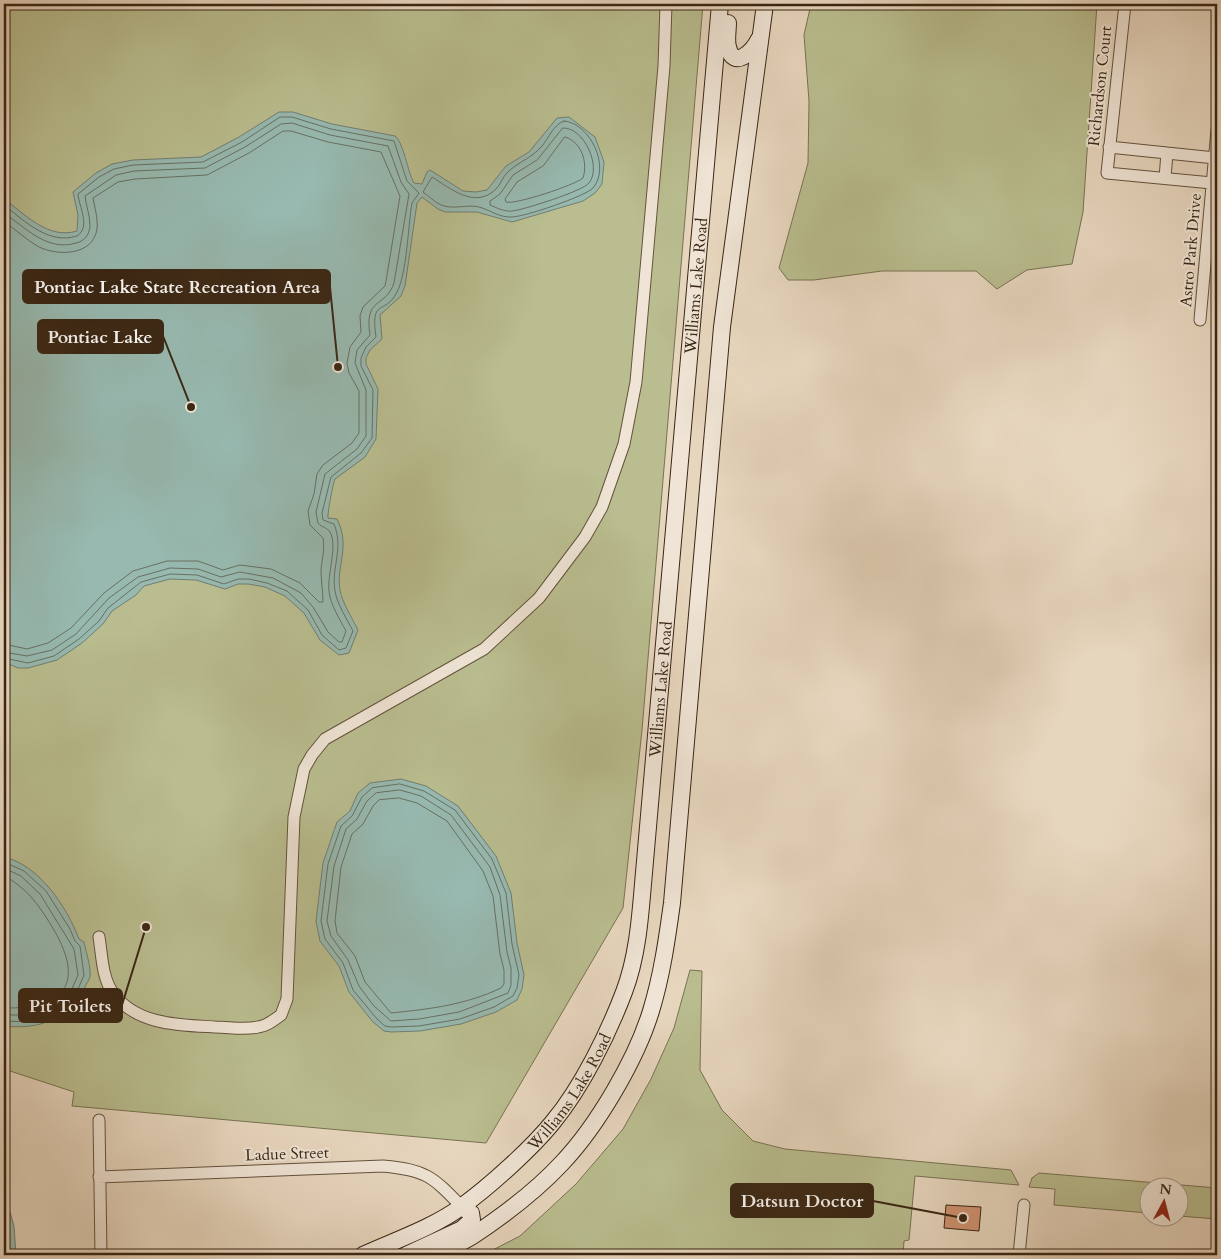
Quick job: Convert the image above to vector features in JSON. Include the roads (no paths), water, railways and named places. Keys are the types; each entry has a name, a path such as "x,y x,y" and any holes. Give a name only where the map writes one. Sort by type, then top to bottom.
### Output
{"main road":[{"name":"Williams Lake Road","path":"363,1255 437,1222 462,1206 521,1156 554,1122 581,1080 625,991 638,938 720,4"},
{"path":"730,4 728,47 731,54 738,58 745,57 753,51 761,35"},
{"name":"Williams Lake Road","path":"433,1255 473,1236 516,1204 562,1164 602,1112 629,1064 651,1012 664,958 672,903 722,327 764,4"},
{"path":"406,1255 462,1229 470,1223 472,1213 462,1206"},
{"path":"379,1255 405,1236"}],"street":[{"path":"98,937 105,974 112,992 124,1006 140,1016 164,1023 180,1025 242,1028 259,1027 281,1015 287,999 294,817 304,769 312,754 326,740 484,649 539,598 585,537 602,506 615,472 632,410 664,66 666,4"},
{"name":"Richardson Court","path":"1107,173 1125,4"},
{"name":"Astro Park Drive","path":"1200,320 1217,130"},
{"path":"1109,147 1214,158"},
{"path":"1165,178 1167,153"},
{"name":"Astro Park Drive","path":"1107,173 1212,183"},
{"path":"99,1120 101,1255"},
{"name":"Ladue Street","path":"99,1177 383,1166 414,1169 438,1182 462,1206"},
{"path":"1019,1255 1024,1205"}],"water":[{"path":"279,112 293,112 332,124 395,136 398,139 414,183 422,184 427,172 430,170 463,191 476,192 487,190 506,166 529,152 557,118 569,117 595,137 604,162 602,184 595,193 583,201 512,222 477,212 445,212 422,197 417,203 405,286 401,296 380,315 382,339 370,350 366,358 366,364 378,389 376,439 365,457 335,479 329,506 328,518 337,519 343,538 339,581 341,595 358,630 349,653 339,655 320,640 304,613 285,596 265,587 238,584 225,589 196,580 170,579 144,586 136,595 112,611 103,624 82,643 57,660 28,668 18,668 4,662 4,199 37,224 47,229 66,233 77,231 78,215 73,192 96,173 112,164 133,160 201,157 239,137"},
{"path":"401,779 426,786 458,806 496,856 511,893 517,943 524,975 522,989 517,1000 496,1012 461,1024 420,1031 391,1032 384,1031 373,1022 349,992 339,966 320,941 316,921 323,863 337,822 350,811 358,793 370,783"},
{"path":"4,857 29,869 50,889 67,914 79,939 84,942 90,968 90,978 71,1008 62,1015 40,1024 16,1027 4,1026"},
{"path":"4,1191 14,1226 16,1255 4,1255"}],"place":[{"name":"Pontiac Lake State Recreation Area","path":"338,367"},
{"name":"Pontiac Lake","path":"191,407"},
{"name":"Pit Toilets","path":"146,927"},
{"name":"Datsun Doctor","path":"963,1218"}]}
